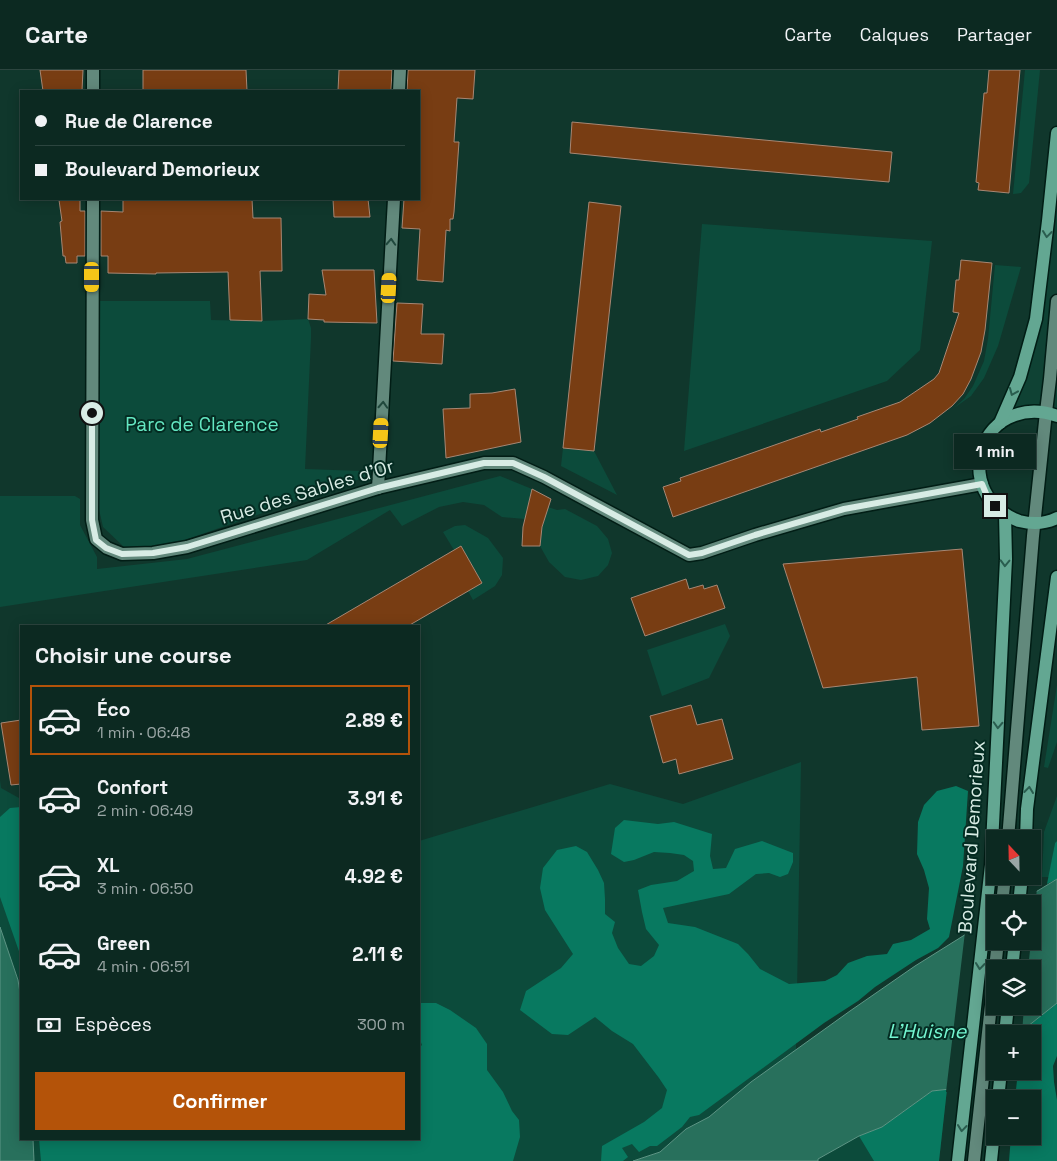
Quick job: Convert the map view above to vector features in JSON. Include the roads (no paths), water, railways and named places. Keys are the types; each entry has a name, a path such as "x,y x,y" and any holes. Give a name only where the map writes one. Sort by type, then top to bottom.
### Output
{"main road":[{"path":"1000,423 1020,377 1036,319 1048,228 1057,133"},
{"path":"1051,414 1026,412 1000,423 987,438 980,456 980,475 987,496 1005,514 1019,521 1034,523 1057,518"},
{"name":"Boulevard Demorieux","path":"958,1161 991,866 1006,559 1005,514"},
{"path":"1026,830 1027,809 1057,577"},
{"path":"991,1161 993,1145"}],"street":[{"path":"93,70 93,90"},
{"path":"399,90 400,70"},
{"name":"Rue des Sables d'Or","path":"93,200 92,520 96,540 106,548 122,554 153,553 178,549 378,488 484,463 513,463 544,477 689,555 702,553 755,535 844,509 982,484"},
{"path":"378,488 394,200"},
{"path":"1009,830 1034,523 1051,414 1050,378 1057,301"},
{"path":"974,1161 997,950"}],"water":[{"name":"L'Huisne","path":"1057,879 1057,1003 1029,1025 986,1025 986,1045 950,1089 932,1091 882,1127 859,1136 818,1159 818,1161 633,1161 660,1152 686,1129 709,1117 751,1082 915,966 986,922 986,950 1041,950 1041,895 1031,895"},
{"path":"0,927 18,980 20,993 20,1140 33,1140 34,1161 0,1161"}],"park label":[{"name":"Parc de Clarence","path":"202,424"}]}
